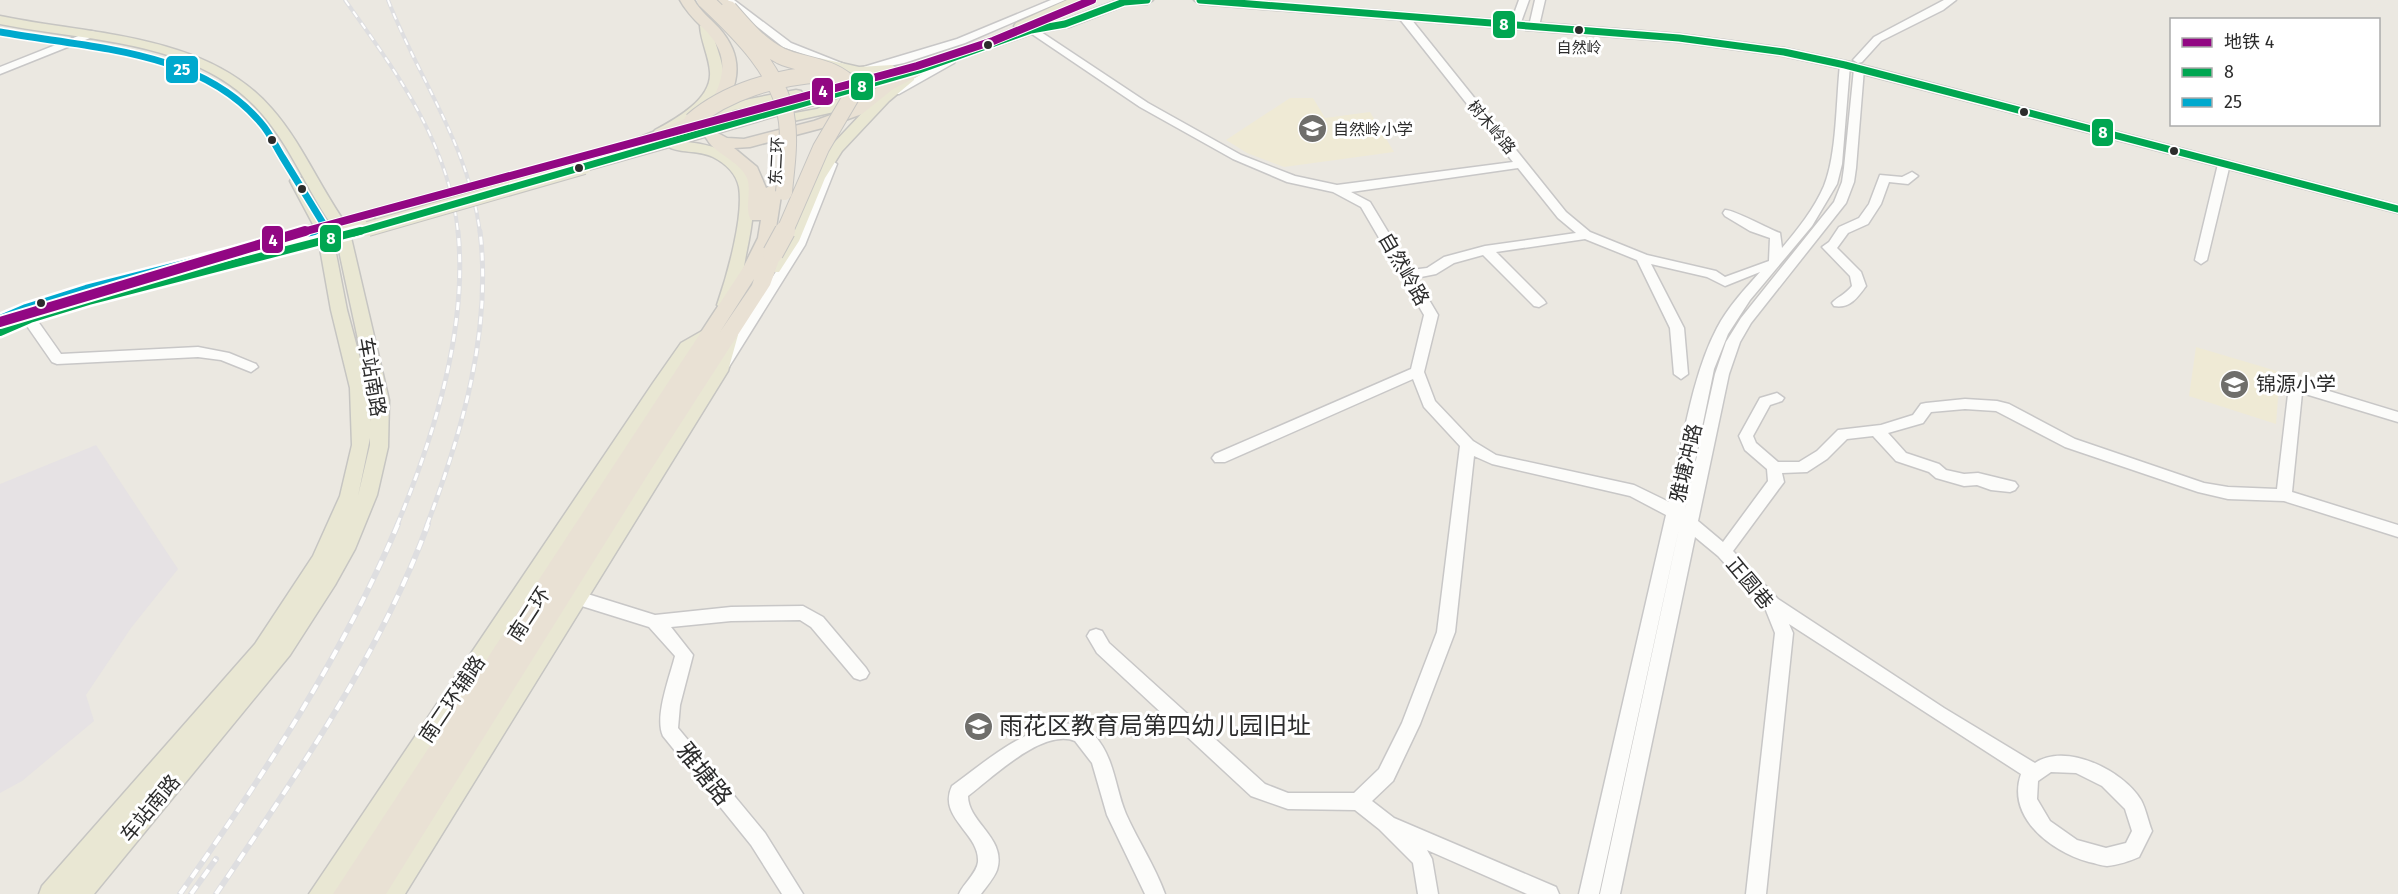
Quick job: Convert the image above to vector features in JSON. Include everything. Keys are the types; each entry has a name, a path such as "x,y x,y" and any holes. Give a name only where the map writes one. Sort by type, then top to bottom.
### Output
{"highway":[{"name":"东二环","path":"705,0 740,35 759,61 780,93 786,112 784,192 780,228 773,253 761,285 720,327"},
{"name":"东二环","path":"687,1 717,21 737,45 767,89 776,114 778,151 771,218 762,252 720,327"},
{"path":"687,1 706,26 713,30 731,60 731,76 723,92 715,135"},
{"path":"726,3 756,40 770,51 791,61 841,78 852,87 851,97 820,148 785,231 773,253"},
{"path":"715,135 723,142 744,144 820,124 856,111 888,86 920,66"},
{"path":"642,147 671,132 695,113 719,101 810,75 827,74 841,78"},
{"path":"715,135 752,171 759,184 755,233 741,286"},
{"name":"南二环","path":"347,894 720,327"},
{"name":"南二环","path":"370,894 632,482 720,327"}],"main road":[{"path":"0,324 727,125 920,66 993,38 1077,0"},
{"path":"642,147 841,78 950,61 1031,30 1099,0"},
{"path":"1031,30 1065,24 1124,2 1147,0"},
{"path":"1200,0 1403,16 1535,22 1784,52 1854,65 2398,202"},
{"path":"1302,0 1517,21"},
{"name":"车站南路","path":"0,20 144,46 197,64 243,88 270,115 342,231 341,270 362,423 356,470 337,526 304,586 262,650 51,894"},
{"name":"车站南路","path":"0,24 87,35 189,68 206,75 234,92 260,118 325,236 341,270 376,376 381,425 375,472 358,520 328,580 283,649 79,894"},
{"path":"695,113 717,81 706,26"},
{"path":"1854,65 2398,210"},
{"path":"715,135 729,107 873,71 920,66"},
{"path":"761,285 791,241 826,163 836,148 884,98 920,66"},
{"path":"727,125 822,112 851,97"},
{"path":"392,894 720,371 720,327 737,268 747,188 739,172 724,158 710,150 693,145 642,147"},
{"path":"0,332 28,316"},
{"name":"南二环辅路","path":"321,894 687,347 720,327"}],"street":[{"path":"868,68 900,61 961,41 1060,0"},
{"path":"1517,21 1524,0"},
{"path":"1535,22 1540,0"},
{"path":"1854,65 1869,44 1882,34 1952,0"},
{"path":"726,3 796,50 846,66 868,68 920,66"},
{"name":"树木岭路","path":"1403,16 1562,215 1586,235"},
{"name":"自然岭路","path":"1031,30 1144,105 1238,157 1291,179 1337,189 1366,205 1431,315 1417,372"},
{"path":"0,71 87,35"},
{"path":"720,371 799,245 808,227 826,173 839,152 898,90 950,61"},
{"name":"雅塘冲路","path":"1588,894 1707,369 1717,339 1732,315 1815,214 1833,180 1854,65"},
{"name":"雅塘冲路","path":"1610,894 1722,374 1733,342 1746,321 1840,203 1848,183 1854,65"},
{"path":"1337,189 1364,188 1522,164"},
{"path":"2201,260 2224,165"},
{"path":"1839,303 1848,299 1859,286 1856,275 1828,247 1834,245 1843,230 1864,221 1875,204 1884,178 1904,181 1912,176"},
{"path":"1408,275 1431,271 1449,260 1485,250 1586,235 1643,258 1711,274 1725,282 1774,262 1776,236 1754,228 1729,213"},
{"path":"1485,250 1497,259 1539,303"},
{"path":"1643,258 1647,271 1675,321 1681,344 1681,374"},
{"path":"28,316 57,359 198,352 224,356 251,367"},
{"path":"1220,458 1417,372 1429,403 1468,445 1446,632 1411,724 1386,775 1358,802"},
{"path":"2284,495 2296,386 2398,417"},
{"path":"1777,398 1765,402 1746,436 1750,446 1774,467 1802,468 1822,455 1843,434 1876,430 1918,419 1926,408 1942,404 1993,405 2070,443 2203,488 2228,493 2284,495 2398,531"},
{"path":"1876,430 1901,457 1934,468 1941,474 1964,480 1978,479 1991,484 2010,486"},
{"name":"正圆巷","path":"1468,445 1492,459 1634,491 1675,512 1724,552 1772,604 1784,633 1756,894"},
{"path":"1724,552 1776,482 1774,467"},
{"name":"雅塘路","path":"578,598 655,622 673,640 684,656 671,705 669,730 758,839 794,894"},
{"path":"1772,604 1938,713 2035,773"},
{"path":"655,622 731,614 803,613 817,622 860,673"},
{"path":"1096,636 1103,648 1258,790 1288,801 1358,802 1386,823 1422,859 1428,894"},
{"path":"969,894 988,867 986,845 962,815 958,801 960,792 1037,735 1055,731 1074,731 1088,740 1099,756 1116,815 1147,870 1155,894"},
{"path":"2048,764 2078,765 2109,780 2133,804 2142,831 2132,851 2106,857 2073,848 2043,826 2027,800 2029,777 2035,773 2048,764"},
{"path":"1386,823 1549,894"}],"shaded area":[{"name":"自然岭小学","path":"1290,98 1313,98 1325,118 1370,112 1394,152 1284,167 1247,153 1226,140"},
{"name":"锦源小学","path":"2196,347 2280,372 2276,424 2189,396"},
{"path":"96,445 178,569 131,628 86,695 94,721 22,781 0,793 0,484"}],"railway":[{"path":"345,0 401,81 432,138 453,200 458,233"},
{"path":"388,0 454,142 474,201 480,233"},
{"path":"397,525 424,456 453,343 460,268 458,231"},
{"path":"427,525 452,454 478,344 483,269 480,231"},
{"path":"180,894 299,715 352,621 398,524"},
{"path":"216,894 305,761 361,668 409,572 428,524"},
{"path":"191,894 216,859"}],"metro line":[{"name":"4","path":"0,322 246,247 917,66 993,41 1092,0"}],"transit line":[{"name":"8","path":"0,332 30,319 89,301 368,229 919,70 1031,30 1065,24 1124,2 1147,0"},
{"name":"8","path":"1200,0 1679,38 1784,52 1845,65 2398,209"},
{"name":"25","path":"0,32 141,56 175,66 208,80 237,99 262,124 326,228 86,289 26,308 0,319"}],"place":[{"name":"自然岭","path":"1579,30"},
{"name":"自然岭小学","path":"1312,129"},
{"name":"锦源小学","path":"2235,384"},
{"name":"雨花区教育局第四幼儿园旧址","path":"978,726"}]}
